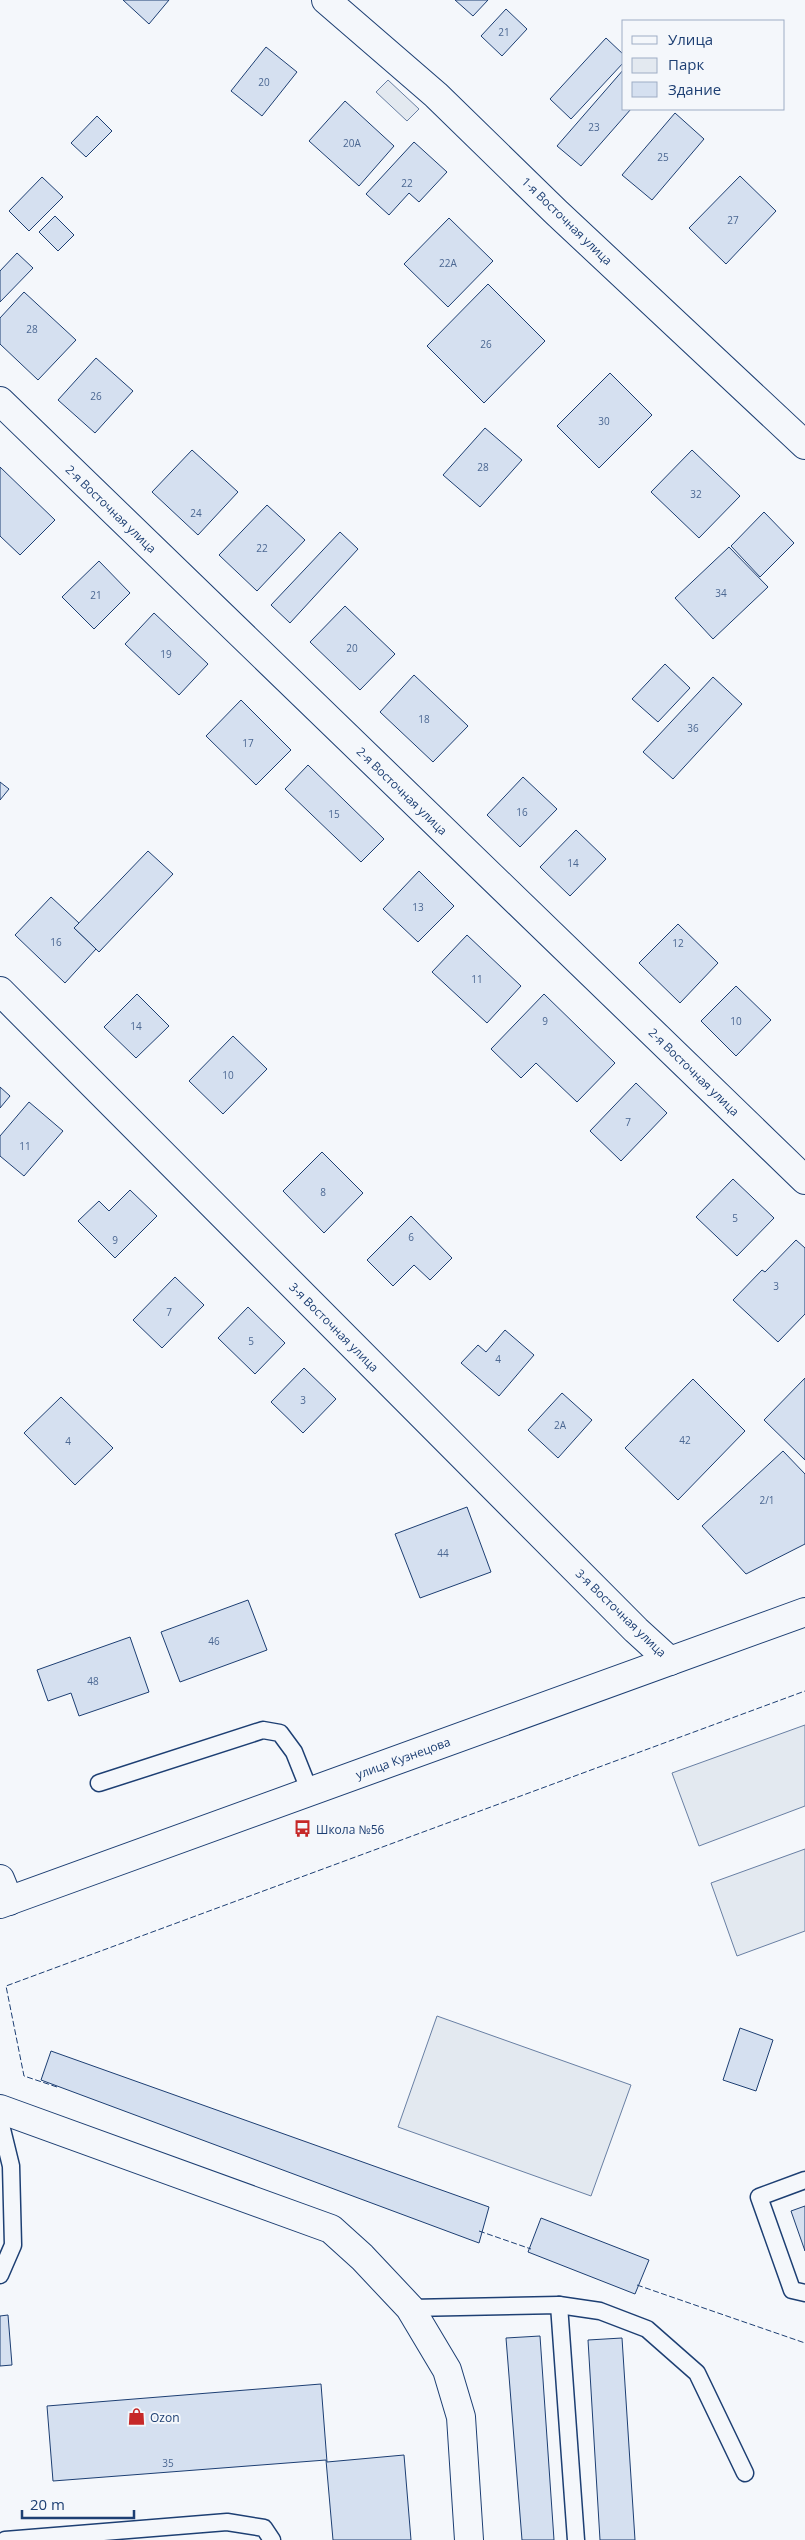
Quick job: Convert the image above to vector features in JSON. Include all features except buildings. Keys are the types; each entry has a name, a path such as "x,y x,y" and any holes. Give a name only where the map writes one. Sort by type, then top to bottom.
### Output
{"street":[{"name":"1-я Восточная улица","path":"326,0 436,95 556,212 805,446"},
{"name":"2-я Восточная улица","path":"0,401 805,1180"},
{"name":"3-я Восточная улица","path":"0,991 636,1630 670,1660"},
{"name":"улица Кузнецова","path":"3,1895 310,1792 805,1612"},
{"path":"0,2110 330,2229 362,2256 410,2308 447,2370 461,2417 469,2540"}],"lane":[{"path":"99,1783 263,1730 280,1733 294,1752 310,1792"},
{"path":"0,2121 12,2166 12,2245 0,2276"},
{"path":"805,2180 759,2196 792,2290 805,2293"},
{"path":"410,2308 559,2305 600,2311 647,2329 697,2373 745,2473"},
{"path":"559,2305 576,2540"},
{"path":"5,2540 227,2522 264,2528 272,2540"}],"green space":[{"path":"388,80 419,109 407,121 376,92"},
{"path":"805,1725 805,1806 699,1846 672,1773"},
{"path":"805,1849 805,1931 737,1956 711,1883"},
{"path":"437,2016 631,2085 591,2196 398,2127"}],"fence":[{"path":"57,2087 24,2076 6,1986 805,1691"},
{"path":"479,2231 531,2249"},
{"path":"637,2285 805,2343"}],"place":[{"name":"Школа №56","path":"302,1829"},
{"name":"Ozon","path":"136,2417"}]}
